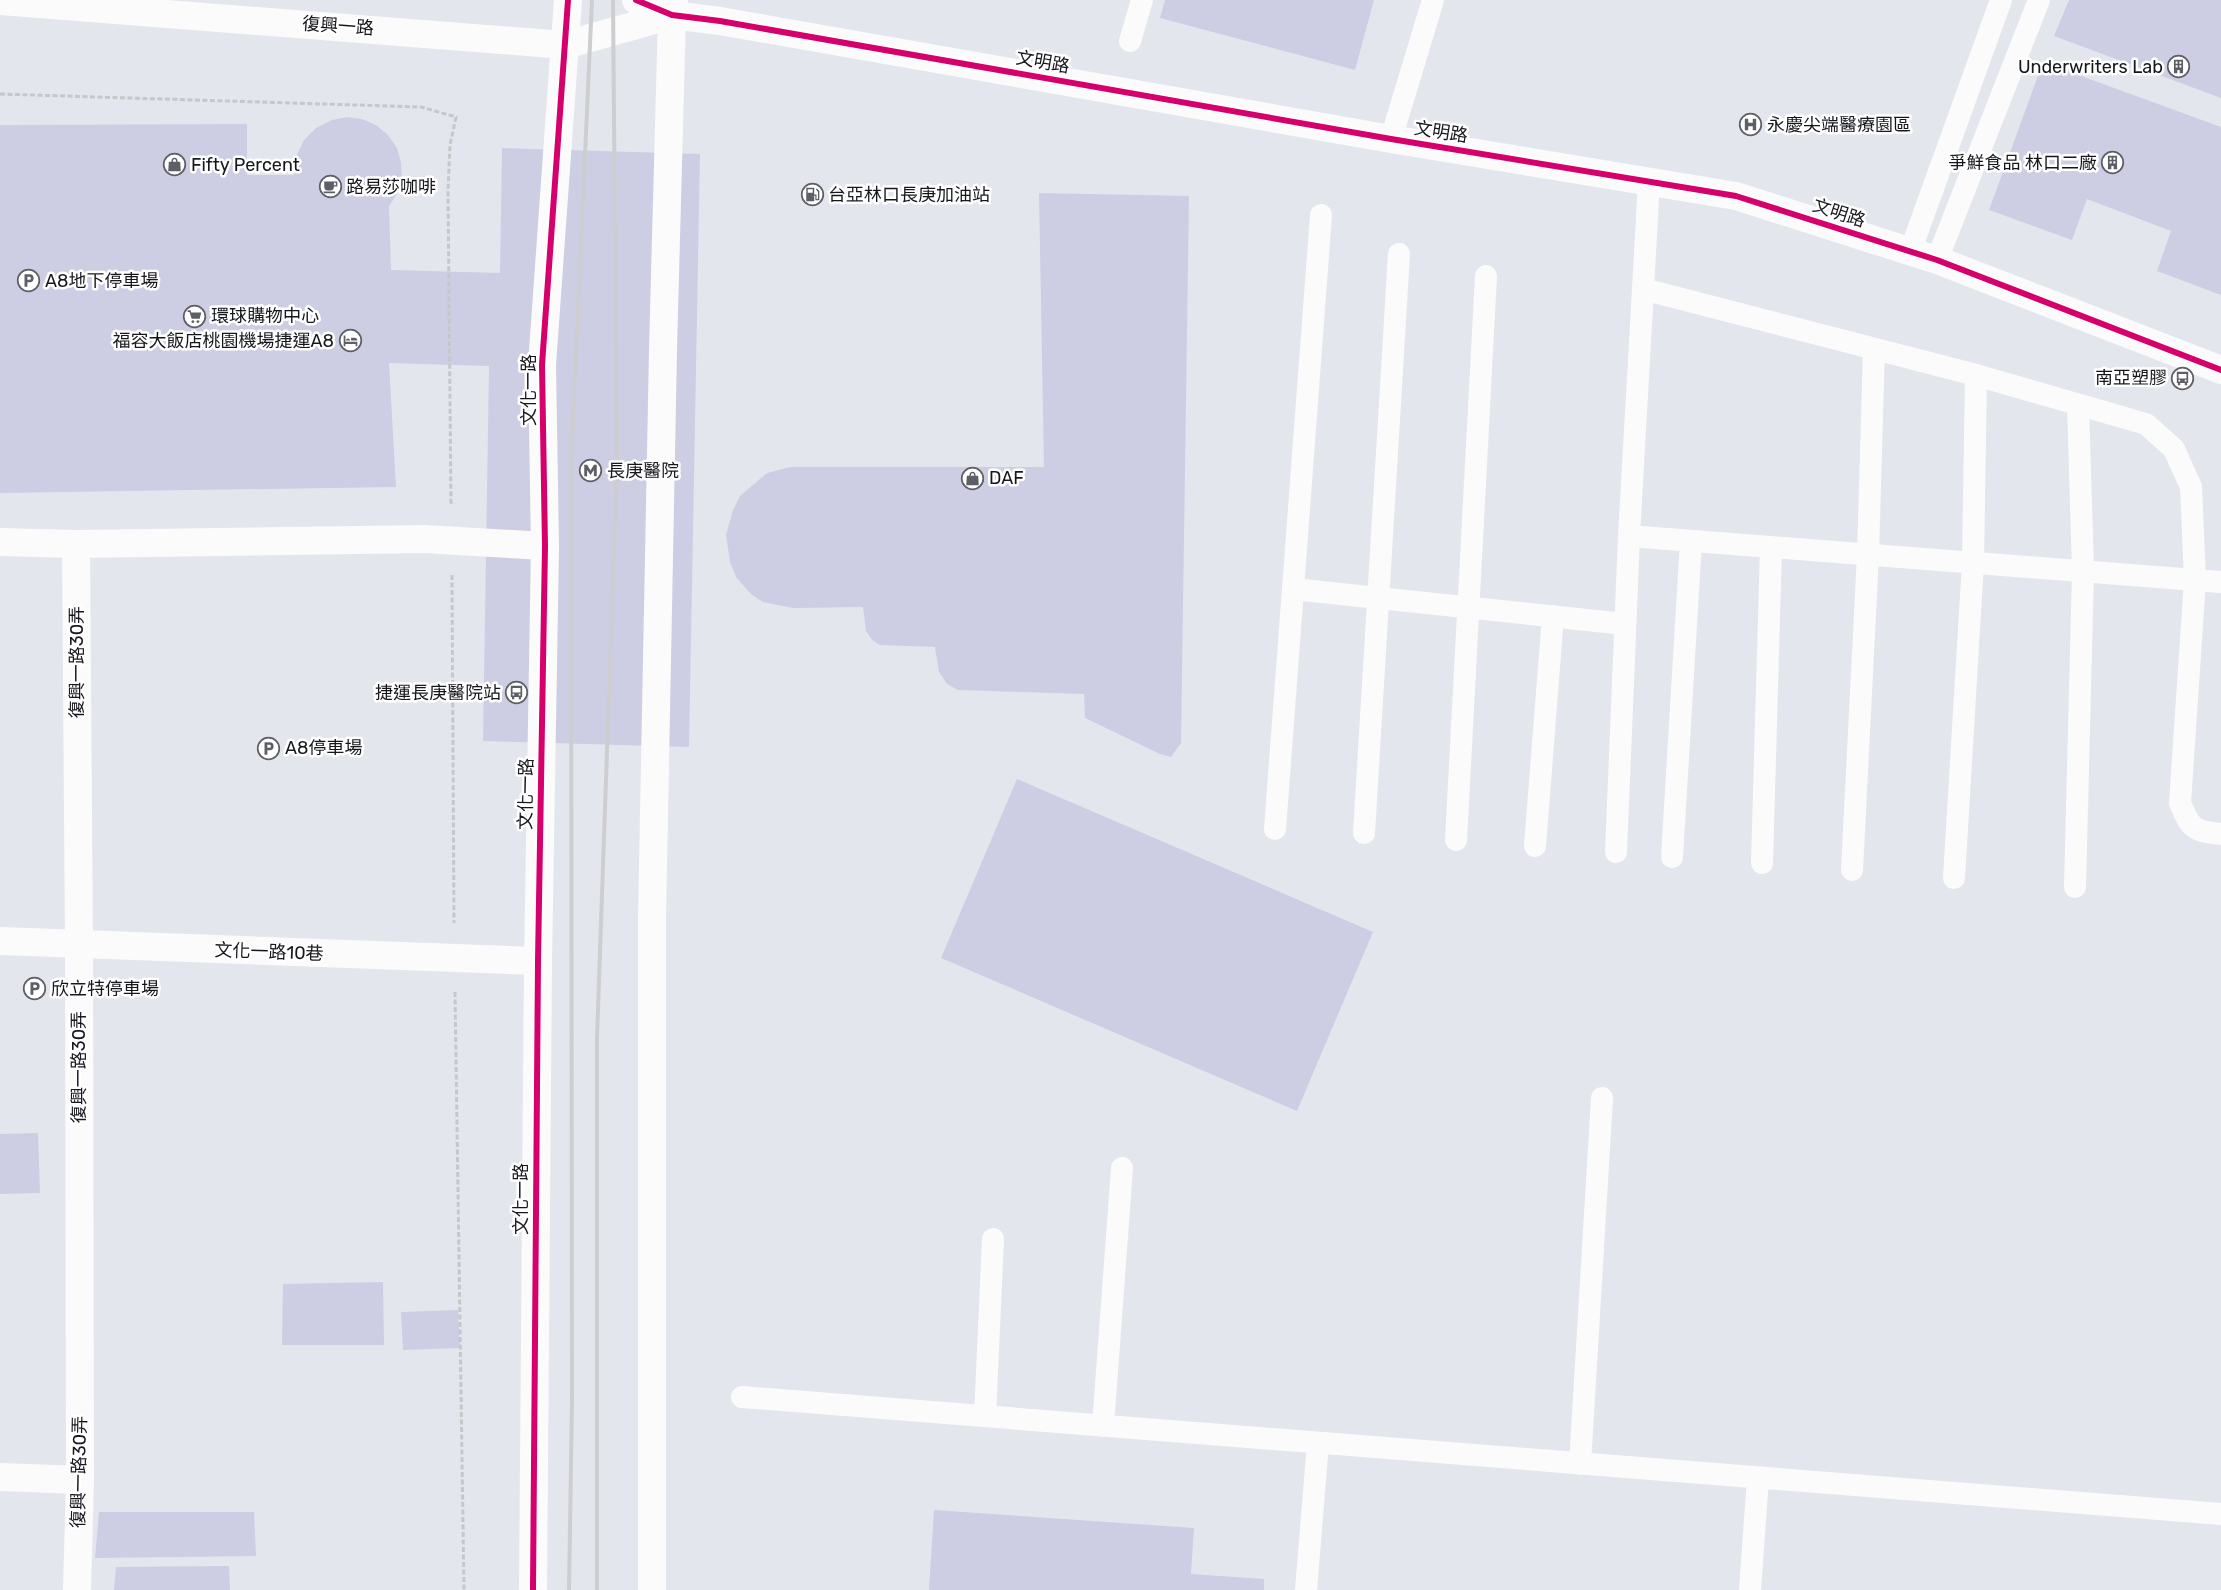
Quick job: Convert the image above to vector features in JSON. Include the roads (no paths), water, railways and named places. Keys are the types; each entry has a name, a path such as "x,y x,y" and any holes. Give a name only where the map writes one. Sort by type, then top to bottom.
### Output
{"street":[{"name":"文化一路","path":"533,1590 538,961 545,546 542,365 568,0"},
{"name":"文明路","path":"636,0 720,21 1391,139 1736,196 1938,260 2221,370"},
{"name":"復興一路","path":"0,1 564,45 673,8"},
{"path":"652,1590 652,908 663,359 673,8"},
{"path":"0,542 76,544 424,539 545,546"},
{"name":"復興一路30弄","path":"76,544 79,946 80,1480 78,1590"},
{"name":"文化一路10巷","path":"0,942 538,961"},
{"path":"0,1477 80,1480"}],"lane":[{"path":"1130,41 1142,0"},
{"path":"1391,139 1433,0"},
{"path":"1910,252 2001,0"},
{"path":"1938,260 2039,0"},
{"path":"1616,852 1629,536 1649,181"},
{"path":"1275,830 1321,215"},
{"path":"1364,833 1399,254"},
{"path":"1456,840 1486,276"},
{"path":"1643,289 1976,375 2146,424 2174,449 2191,487 2195,580 2180,803 2188,822 2200,832 2221,834"},
{"path":"1852,870 1868,554 1874,349"},
{"path":"1954,878 1973,562 1976,375"},
{"path":"2075,887 2083,571 2078,405"},
{"path":"1629,536 2221,582"},
{"path":"1672,857 1691,541"},
{"path":"1762,863 1772,547"},
{"path":"1293,589 1625,624"},
{"path":"1535,846 1553,616"},
{"path":"1580,1464 1602,1098"},
{"path":"1103,1426 1122,1168"},
{"path":"985,1416 993,1239"},
{"path":"742,1397 2221,1514"},
{"path":"1306,1590 1318,1443"},
{"path":"1750,1590 1758,1478"}],"railway":[{"path":"569,1590 572,1402 571,465 592,0"},
{"path":"597,1590 597,1038 617,464 613,0"}],"place":[{"name":"Underwriters Lab","path":"2179,67"},
{"name":"永慶尖端醫療園區","path":"1751,125"},
{"name":"爭鮮食品 林口二廠","path":"2113,163"},
{"name":"Fifty Percent","path":"175,165"},
{"name":"路易莎咖啡","path":"330,187"},
{"name":"台亞林口長庚加油站","path":"812,195"},
{"name":"A8地下停車場","path":"29,281"},
{"name":"環球購物中心","path":"195,316"},
{"name":"福容大飯店桃園機場捷運A8","path":"350,341"},
{"name":"南亞塑膠","path":"2183,378"},
{"name":"長庚醫院","path":"591,471"},
{"name":"DAF","path":"973,478"},
{"name":"捷運長庚醫院站","path":"517,693"},
{"name":"A8停車場","path":"269,748"},
{"name":"欣立特停車場","path":"35,989"}]}
